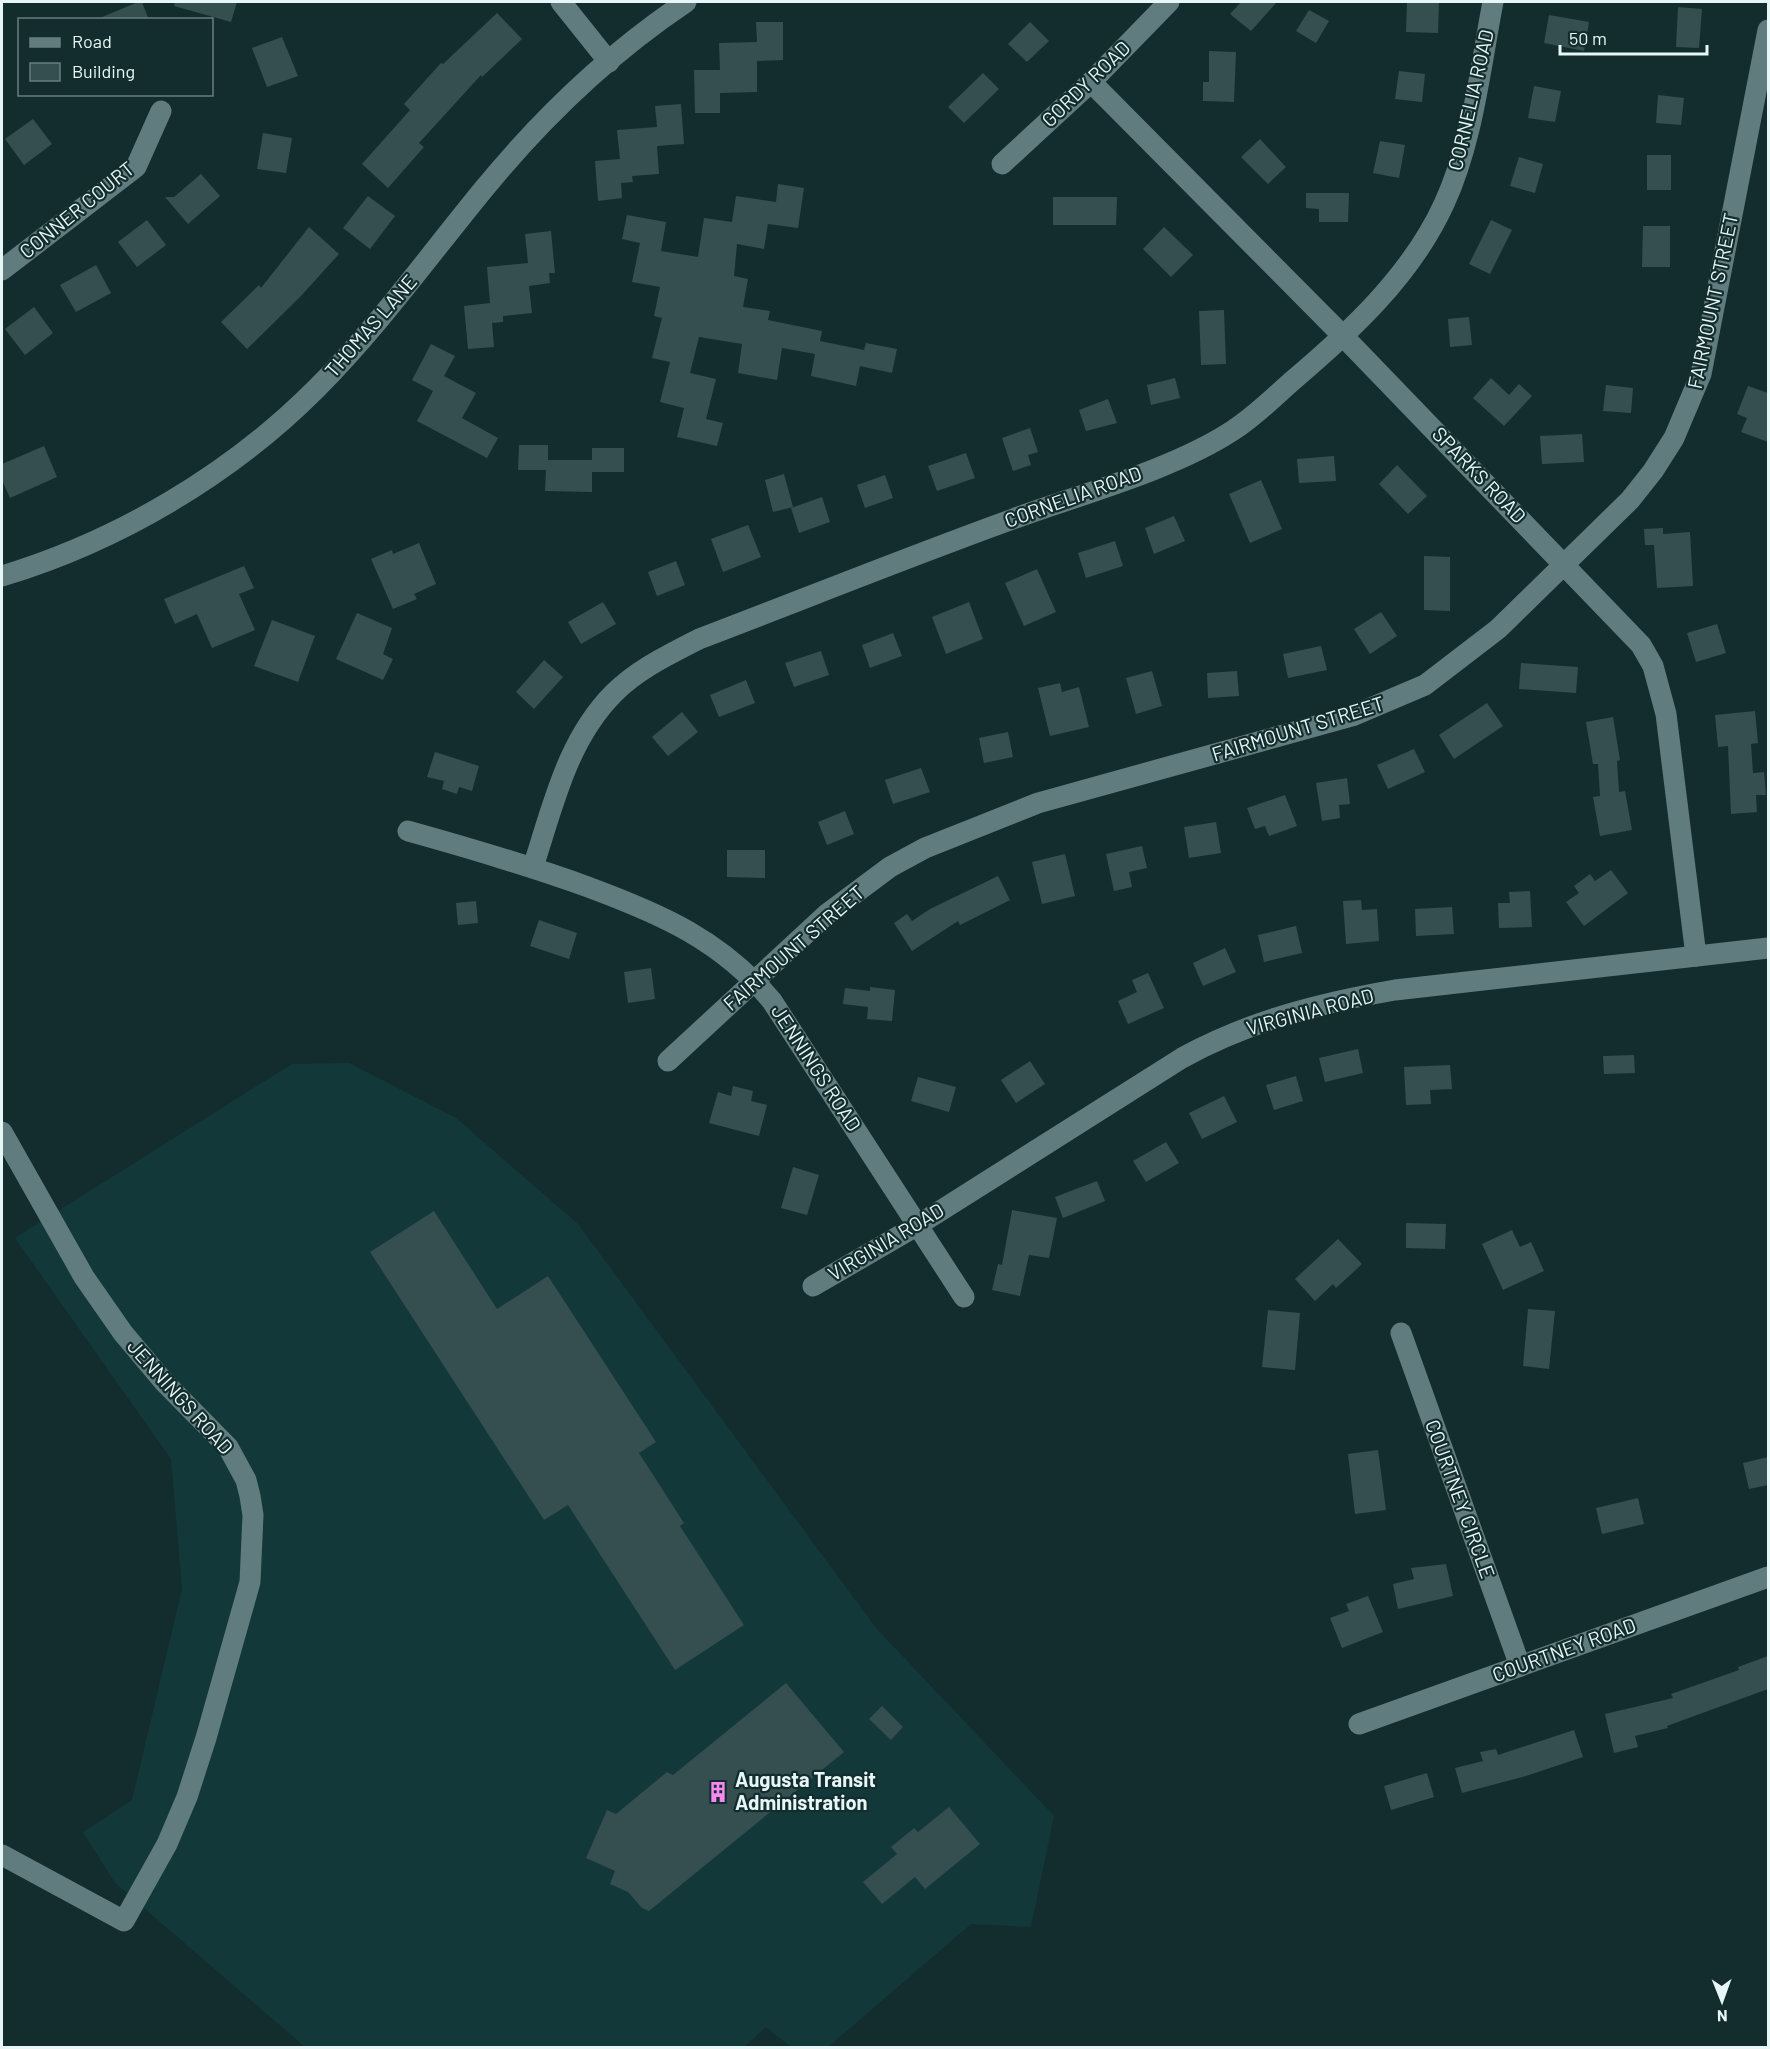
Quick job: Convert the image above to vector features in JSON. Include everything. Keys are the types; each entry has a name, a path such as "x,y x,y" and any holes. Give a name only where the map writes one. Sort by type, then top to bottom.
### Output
{"street":[{"path":"561,2 609,62"},
{"name":"THOMAS LANE","path":"2,576 76,548 150,514 266,436 316,390 363,338 519,147 609,62 686,2"},
{"name":"GORDY ROAD","path":"1002,164 1091,82 1169,2"},
{"name":"CORNELIA ROAD","path":"533,867 568,761 585,728 615,692 659,659 699,639 1167,463 1213,442 1252,417 1344,337 1405,268 1428,236 1445,202 1466,140 1493,2"},
{"name":"FAIRMOUNT STREET","path":"668,1061 827,914 890,867 925,848 1038,803 1352,716 1425,685 1498,629 1630,500 1653,471 1674,438 1688,409 1701,374 1761,112 1768,30"},
{"name":"SPARKS ROAD","path":"1091,82 1344,337 1626,626 1641,645 1656,674 1666,714 1696,956"},
{"name":"CONNER COURT","path":"2,270 136,167 161,111"},
{"name":"JENNINGS ROAD","path":"408,831 533,867 652,911 694,933 724,953 755,980 772,1001 964,1297"},
{"name":"VIRGINIA ROAD","path":"813,1286 918,1225 1182,1058 1211,1042 1278,1016 1337,1000 1395,990 1768,948"},
{"name":"JENNINGS ROAD","path":"2,1132 84,1277 123,1333 165,1383 228,1447 246,1480 253,1515 250,1582 188,1797 167,1844 124,1921 2,1855"},
{"name":"COURTNEY CIRCLE","path":"1401,1333 1520,1665"},
{"name":"COURTNEY ROAD","path":"1359,1724 1768,1577"}],"shaded area":[{"path":"349,1063 456,1118 578,1224 876,1628 1054,1816 1031,1927 971,1924 828,2047 791,2047 766,2027 743,2048 305,2047 115,1883 83,1832 132,1800 182,1589 171,1459 15,1238 292,1064"}],"building":[{"path":"142,2 148,18 100,18"},
{"path":"175,2 237,2 231,22 174,6"},
{"path":"1241,2 1277,2 1251,31 1230,14"},
{"path":"1407,2 1439,2 1438,33 1406,32"},
{"path":"1678,7 1702,9 1699,48 1676,47"},
{"path":"1309,10 1329,21 1316,43 1296,31"},
{"path":"497,13 522,39 482,77 481,75 419,143 424,147 388,188 362,164 410,110 404,104 441,63 443,64"},
{"path":"1549,15 1589,22 1584,51 1544,43"},
{"path":"756,22 783,22 783,60 757,61 757,92 720,93 720,113 695,113 694,70 720,70 719,43 757,42"},
{"path":"1030,22 1049,41 1027,62 1008,44"},
{"path":"282,37 298,76 267,87 252,48"},
{"path":"1209,51 1236,52 1234,102 1203,101 1203,82 1209,82"},
{"path":"1399,71 1425,74 1422,102 1395,99"},
{"path":"983,73 999,89 964,123 948,107"},
{"path":"1534,86 1561,91 1555,122 1528,118"},
{"path":"1658,95 1684,98 1681,125 1656,123"},
{"path":"681,104 684,144 657,146 659,174 632,176 633,182 621,183 622,198 598,201 595,161 620,159 617,130 657,127 655,106"},
{"path":"33,119 52,144 24,165 5,139"},
{"path":"263,133 292,138 286,173 257,169"},
{"path":"1260,139 1286,167 1268,184 1241,157"},
{"path":"1380,141 1405,145 1399,178 1373,173"},
{"path":"1647,155 1671,155 1671,190 1647,190"},
{"path":"1519,157 1543,164 1535,193 1510,186"},
{"path":"201,174 220,196 188,224 165,197 174,197"},
{"path":"778,184 804,188 798,228 768,224 764,249 737,244 734,276 748,279 743,307 770,311 768,320 822,331 820,341 864,350 866,343 897,349 892,373 860,366 856,386 811,376 815,354 782,348 777,380 738,373 742,344 699,337 690,373 716,379 706,419 723,423 717,446 677,437 684,408 660,402 670,362 652,358 662,318 654,316 660,287 632,282 640,243 622,239 627,215 666,222 661,251 698,257 704,218 732,222 736,196 776,202"},
{"path":"1306,193 1349,193 1348,222 1319,222 1319,209 1306,208"},
{"path":"368,196 395,216 370,249 343,228"},
{"path":"1053,197 1117,197 1116,225 1053,225"},
{"path":"147,220 166,245 137,267 118,242"},
{"path":"1491,220 1512,230 1490,274 1469,264"},
{"path":"1643,226 1670,226 1670,267 1642,267"},
{"path":"309,227 339,254 300,297 247,349 221,322 259,285 261,288"},
{"path":"1164,227 1193,255 1171,277 1143,249"},
{"path":"551,231 555,273 549,273 550,283 529,286 532,313 503,316 503,322 492,323 494,347 468,349 464,306 490,303 487,267 528,263 525,234"},
{"path":"96,265 111,293 76,312 60,285"},
{"path":"34,307 53,333 25,355 5,329"},
{"path":"1224,310 1226,364 1201,365 1199,311"},
{"path":"1469,317 1472,345 1450,347 1448,319"},
{"path":"431,344 455,356 444,376 476,393 462,418 498,438 487,458 417,421 433,391 412,380"},
{"path":"1175,378 1180,398 1151,405 1147,385"},
{"path":"1491,378 1509,395 1519,384 1532,396 1504,426 1473,398"},
{"path":"1606,385 1633,388 1631,413 1603,411"},
{"path":"1748,386 1768,393 1768,442 1741,432 1747,418 1737,414"},
{"path":"1108,399 1117,423 1086,431 1079,410"},
{"path":"1030,428 1038,452 1028,455 1031,465 1013,471 1002,438"},
{"path":"1582,434 1584,462 1542,464 1540,436"},
{"path":"519,445 548,445 548,460 592,460 592,448 624,448 624,472 592,472 592,492 545,491 546,470 518,470"},
{"path":"44,446 57,477 10,498 2,480 2,464"},
{"path":"966,453 975,478 937,491 928,466"},
{"path":"1334,456 1336,481 1299,483 1297,459"},
{"path":"1397,465 1427,496 1408,514 1379,484"},
{"path":"784,474 793,507 773,512 765,480"},
{"path":"885,475 893,498 865,508 857,485"},
{"path":"1261,480 1282,529 1250,543 1229,494"},
{"path":"822,497 830,522 799,533 791,508"},
{"path":"1174,516 1185,541 1154,554 1145,528"},
{"path":"748,525 761,557 723,572 711,539"},
{"path":"1663,528 1663,534 1690,532 1693,586 1657,588 1654,545 1645,545 1644,529"},
{"path":"1115,541 1123,566 1086,578 1078,553"},
{"path":"419,543 436,584 414,594 417,599 393,609 371,559 392,550 393,554"},
{"path":"1424,556 1450,557 1450,611 1424,610"},
{"path":"676,561 685,585 657,596 648,572"},
{"path":"244,566 254,588 239,594 255,630 212,648 197,614 175,624 164,599"},
{"path":"1037,569 1056,612 1024,626 1005,583"},
{"path":"603,602 616,624 581,644 568,622"},
{"path":"969,602 983,639 946,654 932,617"},
{"path":"1381,612 1397,636 1370,654 1354,629"},
{"path":"357,613 392,628 383,654 393,659 383,680 336,659"},
{"path":"272,620 315,636 298,682 254,666"},
{"path":"1717,624 1726,653 1696,662 1687,633"},
{"path":"893,633 902,656 870,668 862,645"},
{"path":"1321,646 1327,670 1288,678 1283,654"},
{"path":"821,651 829,675 794,687 785,663"},
{"path":"544,660 563,677 534,709 516,692"},
{"path":"1521,663 1578,667 1576,693 1519,689"},
{"path":"1152,671 1162,706 1136,714 1126,678"},
{"path":"1237,671 1239,696 1208,698 1207,673"},
{"path":"746,680 755,703 719,717 710,695"},
{"path":"1060,683 1062,692 1079,687 1089,727 1050,736 1038,688"},
{"path":"1487,703 1503,726 1454,759 1439,735"},
{"path":"1755,711 1758,743 1751,744 1753,773 1764,772 1766,795 1756,795 1757,812 1731,814 1728,746 1718,747 1715,715"},
{"path":"682,712 698,732 668,756 652,737"},
{"path":"1613,717 1620,760 1617,761 1619,792 1625,791 1632,830 1600,836 1593,797 1600,796 1598,764 1593,764 1586,722"},
{"path":"1008,732 1013,757 984,763 979,738"},
{"path":"1414,749 1425,772 1388,789 1377,765"},
{"path":"435,752 479,766 472,791 459,787 457,794 442,789 444,781 427,777"},
{"path":"921,768 930,792 893,804 885,780"},
{"path":"1347,778 1350,804 1339,805 1340,818 1322,821 1316,783"},
{"path":"1285,795 1297,826 1269,836 1265,826 1255,829 1247,808"},
{"path":"845,811 854,834 827,845 818,822"},
{"path":"1216,822 1221,853 1189,858 1184,827"},
{"path":"1142,846 1147,868 1129,872 1132,887 1114,891 1106,854"},
{"path":"727,850 765,850 765,878 727,877"},
{"path":"1065,854 1075,896 1042,904 1032,862"},
{"path":"1611,870 1628,893 1584,926 1566,902 1579,893 1574,886 1590,874 1595,881"},
{"path":"998,876 1010,900 960,925 958,921 912,951 894,923 907,914 912,921 930,909"},
{"path":"1530,891 1532,927 1499,928 1498,903 1510,903 1509,892"},
{"path":"1361,900 1362,910 1377,909 1379,941 1346,944 1343,901"},
{"path":"476,901 478,923 458,925 456,903"},
{"path":"1452,907 1454,934 1416,936 1415,909"},
{"path":"539,920 577,933 569,959 530,946"},
{"path":"1296,926 1302,953 1264,962 1258,935"},
{"path":"1225,948 1236,972 1203,986 1193,963"},
{"path":"651,968 655,999 628,1003 624,972"},
{"path":"1148,973 1164,1008 1128,1024 1118,1001 1137,992 1132,980"},
{"path":"870,987 895,990 892,1021 867,1019 868,1007 843,1004 845,988 870,991"},
{"path":"1358,1049 1363,1073 1325,1082 1319,1058"},
{"path":"1634,1055 1635,1073 1604,1074 1603,1056"},
{"path":"1030,1061 1045,1084 1016,1103 1001,1080"},
{"path":"1450,1065 1452,1089 1430,1090 1431,1104 1406,1105 1404,1067"},
{"path":"1296,1076 1303,1101 1274,1110 1266,1085"},
{"path":"918,1077 956,1087 949,1112 911,1101"},
{"path":"733,1086 753,1091 751,1101 767,1105 759,1136 709,1123 718,1092 731,1096"},
{"path":"1224,1096 1237,1122 1202,1139 1189,1113"},
{"path":"1166,1142 1179,1163 1146,1182 1133,1161"},
{"path":"793,1167 819,1175 807,1215 781,1208"},
{"path":"1097,1181 1105,1201 1063,1218 1055,1197"},
{"path":"1012,1210 1057,1218 1049,1258 1029,1255 1020,1296 992,1290 998,1264 1002,1265"},
{"path":"434,1211 497,1309 548,1276 656,1442 639,1453 684,1523 680,1526 744,1625 675,1670 568,1505 544,1520 370,1252"},
{"path":"1406,1223 1446,1224 1445,1249 1406,1248"},
{"path":"1512,1230 1520,1247 1531,1242 1544,1271 1503,1290 1482,1244"},
{"path":"1338,1239 1362,1264 1336,1288 1333,1284 1315,1301 1295,1279"},
{"path":"1528,1309 1555,1311 1549,1369 1523,1366"},
{"path":"1268,1310 1300,1313 1295,1370 1262,1367"},
{"path":"1378,1450 1386,1510 1355,1514 1348,1454"},
{"path":"1768,1457 1768,1485 1749,1489 1743,1463"},
{"path":"1638,1498 1644,1524 1602,1534 1596,1508"},
{"path":"1446,1564 1453,1596 1398,1609 1393,1584 1414,1579 1411,1568"},
{"path":"1368,1596 1383,1632 1342,1648 1330,1618 1349,1611 1346,1604"},
{"path":"1768,1656 1768,1689 1667,1726 1668,1728 1635,1736 1638,1747 1614,1753 1605,1714 1673,1698 1671,1694 1739,1670 1738,1667"},
{"name":"Augusta Transit Administration","path":"786,1683 844,1752 649,1911 642,1908 628,1892 610,1884 615,1871 586,1858 607,1810 616,1814 667,1772 673,1775"},
{"path":"882,1706 903,1727 891,1740 869,1719"},
{"path":"1574,1730 1583,1757 1526,1776 1462,1793 1455,1768 1483,1761 1480,1752 1496,1749 1498,1755"},
{"path":"1427,1773 1434,1797 1391,1810 1384,1786"},
{"path":"949,1807 980,1844 925,1889 915,1877 882,1904 863,1882 897,1854 891,1847 914,1828 918,1832"}],"place":[{"name":"Augusta Transit Administration","path":"718,1792"}]}
